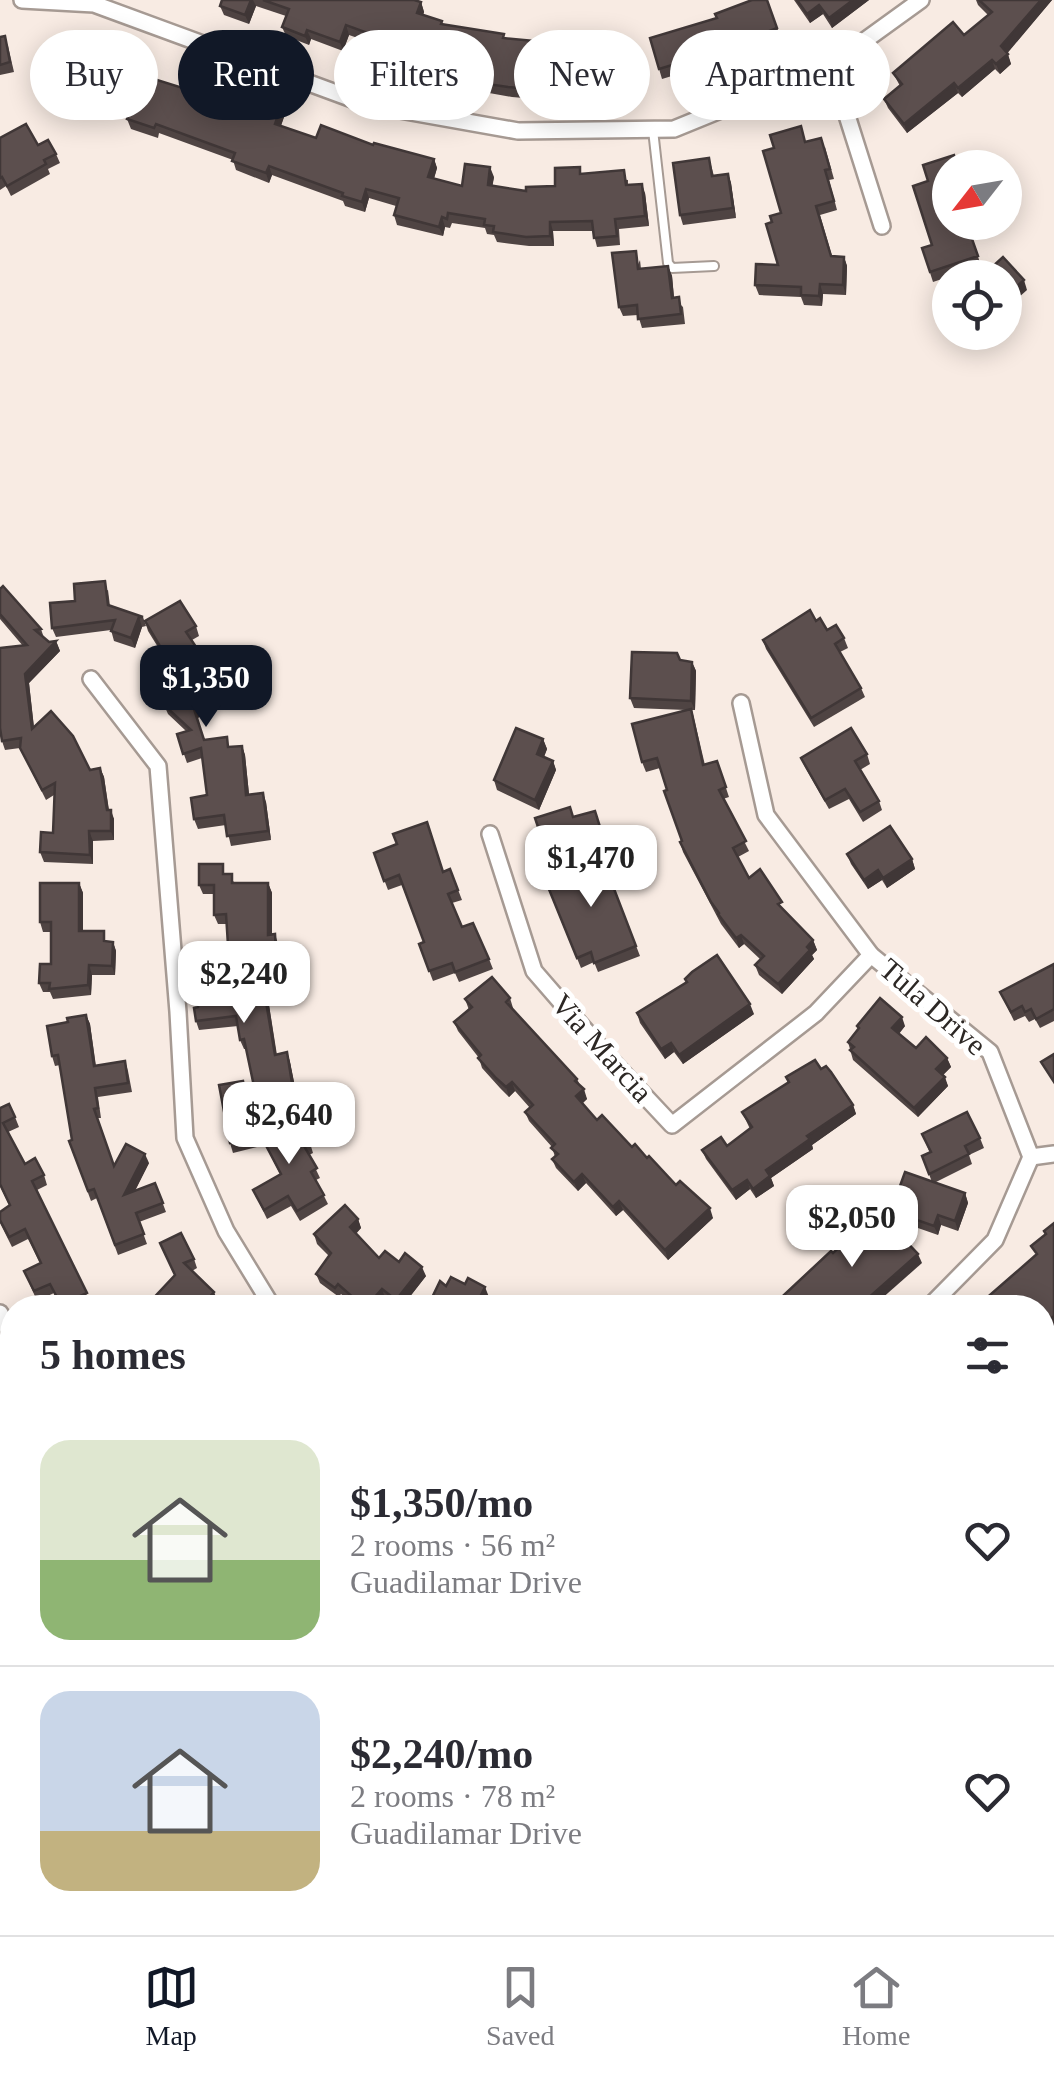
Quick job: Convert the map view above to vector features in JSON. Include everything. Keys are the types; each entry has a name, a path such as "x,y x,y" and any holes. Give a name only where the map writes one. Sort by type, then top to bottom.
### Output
{"street":[{"path":"22,0 94,4 366,104 518,132 674,129 696,120"},
{"path":"880,30 921,0"},
{"path":"849,120 882,226"},
{"path":"92,678 158,766 185,1138 226,1230 265,1295"},
{"name":"Tula Drive","path":"741,703 766,815 872,954 990,1052 1031,1157"},
{"name":"Via Marcia","path":"490,834 534,971 672,1126 816,1012 872,954"},
{"path":"941,1295 995,1240 1031,1157 1054,1154"}],"lane":[{"path":"653,130 668,263 672,268 714,266"}],"building":[{"path":"222,0 251,0 245,15 220,6"},
{"path":"263,0 414,0 421,2 417,13 442,21 441,24 479,30 360,30 346,25 344,30 334,30 334,40 314,30 282,27 289,9"},
{"path":"752,0 767,0 777,28 677,30 717,18 715,14"},
{"path":"797,0 853,0 829,18 819,5 807,14"},
{"path":"979,0 1041,0 1001,46 1008,54 996,64 992,60 958,88 954,83 904,124 890,106 890,94 902,84 893,73 953,22 964,35 992,12"},
{"path":"494,32 514,39 514,88 494,85"},
{"path":"670,32 670,66 659,69 650,38"},
{"path":"5,36 10,62 0,65 0,37"},
{"path":"158,80 178,87 178,120 276,120 275,124 316,138 321,125 373,145 434,159 428,177 462,186 465,164 490,167 488,185 526,191 526,187 555,186 555,168 580,167 580,174 624,170 626,185 642,184 645,216 615,219 617,236 594,238 592,221 550,222 550,236 526,237 493,232 494,226 484,225 485,219 448,213 439,227 394,215 399,198 366,189 362,202 269,166 266,173 232,161 235,153 156,124 154,128 130,120 158,120"},
{"path":"26,124 38,145 48,140 56,154 7,186 0,178 0,138"},
{"path":"801,126 805,142 821,138 834,201 816,206 831,256 844,257 843,285 820,284 819,296 801,295 801,287 755,285 756,264 778,265 766,224 772,222 770,216 781,213 763,151 774,148 770,135"},
{"path":"709,158 712,176 728,174 733,208 680,215 673,163"},
{"path":"932,162 932,240 972,240 978,256 932,260 930,272 922,248 932,245 913,186 928,181 923,165"},
{"path":"636,251 638,269 668,266 672,298 679,297 681,314 638,319 637,305 619,307 612,253"},
{"path":"105,581 108,605 143,617 139,617 131,638 111,631 115,620 52,628 50,603 75,601 74,584"},
{"path":"3,586 41,629 35,630 49,642 56,641 25,674 32,729 51,711 73,736 90,770 100,768 107,810 111,810 111,831 89,831 90,855 40,852 41,832 53,833 55,783 42,790 20,748 21,738 2,741 0,648 27,645 0,614"},
{"path":"180,601 196,626 186,632 220,683 193,701 204,740 227,737 228,747 242,746 246,795 263,793 268,831 227,836 224,815 194,819 191,798 207,795 201,748 183,754 177,734 191,730 164,705 183,685 145,621"},
{"path":"810,610 827,630 836,625 844,638 835,644 861,688 811,718 763,640"},
{"path":"632,652 677,653 680,660 692,662 691,701 630,698"},
{"path":"691,709 703,765 717,761 726,787 719,790 746,841 733,848 749,878 760,869 782,902 778,904 813,940 807,947 810,950 778,984 755,965 764,956 741,935 736,938 711,902 680,842 657,758 642,762 632,724"},
{"path":"516,728 543,739 537,754 553,761 535,800 494,780"},
{"path":"851,728 867,754 855,761 879,801 860,812 845,789 825,800 801,758"},
{"path":"570,807 573,817 595,811 600,827 544,845 535,818"},
{"path":"427,822 443,872 450,869 458,890 448,894 462,927 473,923 489,959 455,972 452,963 429,971 419,944 424,942 399,875 384,881 374,853 397,844 393,834"},
{"path":"890,826 912,859 883,878 878,870 864,880 847,854"},
{"path":"601,855 636,946 594,963 591,952 577,958 544,877"},
{"path":"199,864 223,864 223,874 232,874 232,883 268,883 268,935 275,934 276,953 268,953 268,959 229,961 226,914 214,915 214,885 199,885"},
{"path":"40,883 79,883 79,931 104,931 104,941 113,942 112,966 89,965 88,985 49,989 50,983 39,983 40,964 51,964 51,922 40,922"},
{"path":"224,955 228,1002 265,996 275,1055 287,1052 292,1083 255,1091 236,1016 196,1021 197,999 206,998 202,957"},
{"path":"717,955 750,1004 679,1055 671,1043 661,1049 637,1013 687,982 685,979 692,972"},
{"path":"1054,964 1054,1009 1036,1019 1031,1009 1025,1012 1022,1006 1011,1012 1000,992"},
{"path":"492,977 510,998 506,1002 577,1079 584,1089 576,1096 597,1120 602,1115 676,1185 680,1181 710,1208 665,1250 619,1201 613,1207 582,1174 574,1182 552,1159 558,1154 551,1148 555,1144 525,1112 533,1105 512,1082 506,1087 496,1078 454,1022 472,1007 465,999"},
{"path":"880,998 902,1017 892,1028 916,1048 926,1037 947,1058 936,1069 945,1077 914,1108 850,1050 854,1047 848,1042 857,1026"},
{"path":"86,1015 94,1066 125,1061 128,1083 95,1088 98,1108 94,1109 114,1166 126,1144 145,1154 124,1195 155,1183 163,1203 136,1213 144,1234 115,1245 94,1189 88,1191 69,1141 72,1140 58,1055 52,1056 47,1026"},
{"path":"1054,1054 1054,1082 1041,1062"},
{"path":"815,1060 821,1069 826,1066 853,1105 766,1170 770,1176 753,1189 747,1180 732,1190 702,1150 721,1137 727,1146 752,1127 742,1112"},
{"path":"243,1081 253,1138 230,1143 219,1085"},
{"path":"9,1104 15,1117 3,1123 25,1164 35,1158 44,1175 32,1181 87,1293 83,1295 56,1295 50,1284 34,1291 24,1271 41,1263 25,1229 9,1237 0,1220 0,1212 10,1205 0,1184 0,1108"},
{"path":"967,1112 980,1138 965,1146 969,1154 929,1174 922,1156 931,1152 922,1134"},
{"path":"295,1115 310,1143 304,1146 317,1168 311,1172 324,1195 297,1211 288,1196 264,1210 253,1190 281,1174 260,1134"},
{"path":"905,1172 965,1193 955,1221 938,1215 934,1226 891,1211"},
{"path":"345,1205 358,1219 350,1227 379,1258 385,1251 399,1262 405,1253 422,1267 400,1295 390,1295 382,1289 377,1295 350,1295 316,1274 331,1253 314,1234"},
{"path":"878,1212 918,1254 872,1295 784,1295"},
{"path":"1054,1223 1054,1295 990,1295 1037,1254 1031,1246 1046,1234 1044,1231"},
{"path":"181,1233 194,1259 184,1263 214,1292 211,1295 156,1295 175,1275 160,1243"},
{"path":"451,1277 465,1284 468,1278 485,1287 481,1295 433,1295 440,1281 446,1286"}]}
